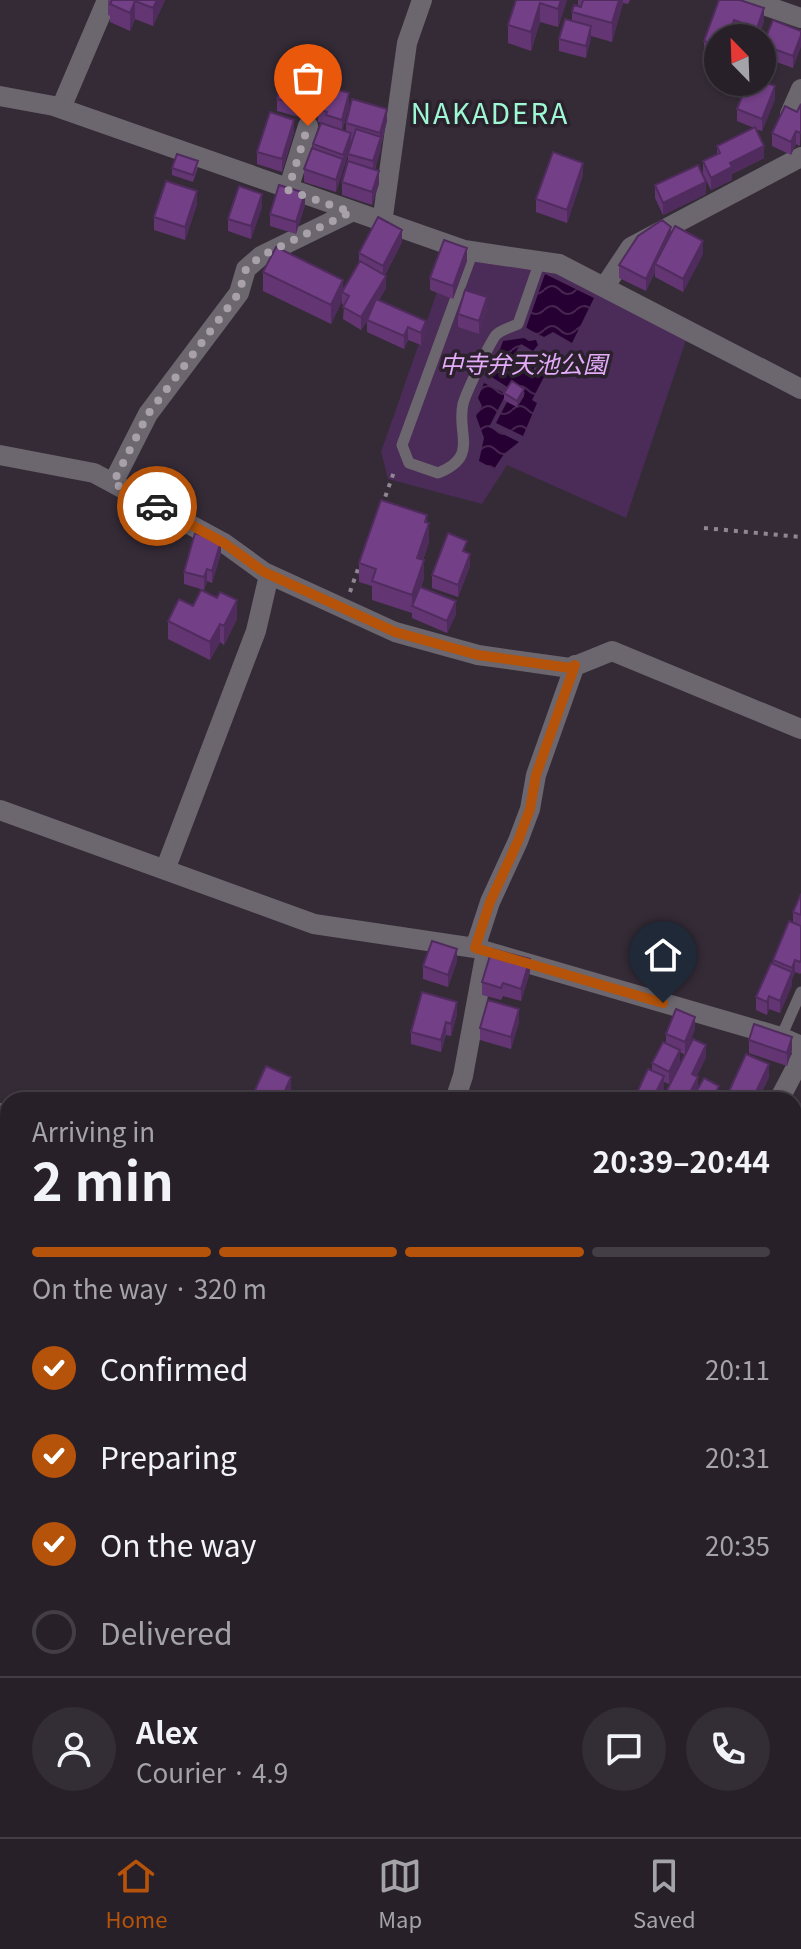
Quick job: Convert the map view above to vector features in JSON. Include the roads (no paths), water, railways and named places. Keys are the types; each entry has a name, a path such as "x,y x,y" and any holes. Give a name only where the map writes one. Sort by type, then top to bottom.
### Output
{"street":[{"path":"61,108 107,0"},
{"path":"382,223 407,43 422,0"},
{"path":"749,0 796,11"},
{"path":"790,114 801,89"},
{"path":"0,96 61,108 382,223 473,251 559,264 801,389"},
{"path":"288,190 308,126"},
{"path":"605,286 631,247 801,157"},
{"path":"113,483 148,414 239,293 246,269 261,256 351,212"},
{"path":"0,455 94,473 224,543 269,575 395,632 478,655 570,668 612,651 801,729"},
{"path":"165,870 256,631 269,575"},
{"path":"458,1092 463,1076 480,950 490,902 530,809 536,775 575,665"},
{"path":"0,810 314,924 480,950 781,1037 801,1046"},
{"path":"783,1092 801,1058"}],"lane":[{"path":"473,251 402,445 409,463 438,473 454,467 461,456 465,438 463,403 496,334 518,324 540,261"},
{"path":"781,1037 801,992"}],"water":[{"path":"545,274 594,298 572,343 553,332 544,337 526,328"},
{"path":"536,340 538,345 533,351 521,344 513,356 526,364 531,359 536,361 533,371 545,375 532,400 537,403 523,436 496,423 507,402 517,407 525,393 512,385 509,388 490,376 503,341"},
{"path":"484,383 506,394 489,427 519,442 504,454 494,469 479,461 484,438 476,416 482,406 478,398"}],"district":[{"name":"NAKADERA","path":"490,114"}],"park label":[{"name":"中寺弁天池公園","path":"523,365"}]}
